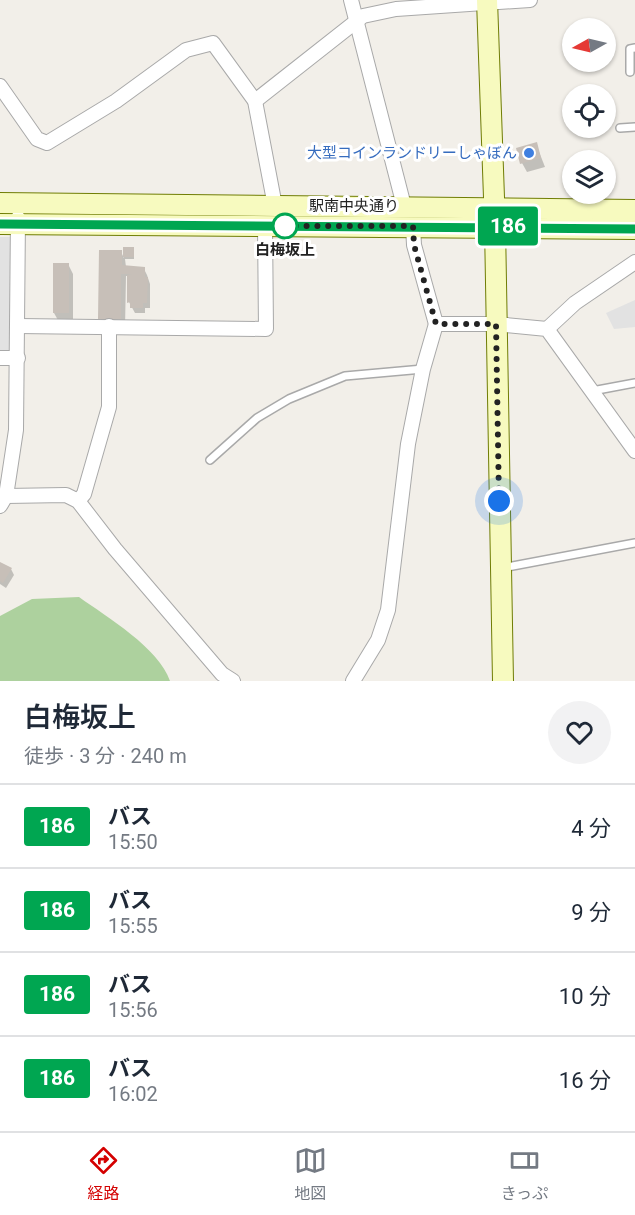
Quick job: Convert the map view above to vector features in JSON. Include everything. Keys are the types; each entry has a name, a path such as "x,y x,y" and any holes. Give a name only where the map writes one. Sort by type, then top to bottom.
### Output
{"street":[{"path":"351,0 404,206"},
{"path":"255,101 363,16 396,9 530,0"},
{"path":"488,2 495,216 503,681"},
{"path":"0,86 37,139 47,142 116,101 186,50 213,43 255,101 275,206"},
{"path":"9,203 18,326 18,358 15,452 3,501 66,495 78,501 114,549 214,665 233,681"},
{"name":"駅南中央通り","path":"9,203 404,206 635,229"},
{"name":"駅南中央通り","path":"9,224 413,226 495,216 635,210"},
{"path":"18,326 266,329 266,226"},
{"path":"353,681 378,640 388,610 408,444 423,369 436,324 414,245 413,226"},
{"path":"547,329 575,303 635,262"},
{"path":"436,324 496,324 547,329 635,452"},
{"path":"78,501 84,494 109,407 109,326"},
{"path":"0,358 18,358"}],"lane":[{"path":"630,72 630,49 635,48"},
{"path":"620,128 635,127"},
{"path":"210,460 256,418 317,387 345,376 423,369"},
{"path":"592,391 635,383"},
{"path":"500,568 635,543"}],"green space":[{"path":"79,597 144,645 164,669 170,681 0,681 0,616 32,599"}],"shaded area":[{"path":"0,237 10,237 12,352 0,352"},
{"path":"635,300 635,327 614,329 606,313"}],"building":[{"name":"大型コインランドリーしゃぼん","path":"537,142 541,158 520,164 516,148"},
{"path":"123,247 134,247 134,257 123,257"},
{"path":"99,250 122,250 122,265 145,267 145,277 148,277 147,303 143,303 143,308 130,308 130,302 127,303 127,275 132,274 121,274 121,319 98,319"},
{"path":"53,263 69,263 69,313 53,313"},
{"path":"0,562 12,568 3,583 0,581"}],"bus line":[{"name":"186","path":"0,224 495,226 635,229"}],"place":[{"name":"大型コインランドリーしゃぼん","path":"529,153"},
{"name":"白梅坂上","path":"285,226"}],"route":[{"path":"285,226 413,226 414,245 436,324 496,324 499,501"}]}
